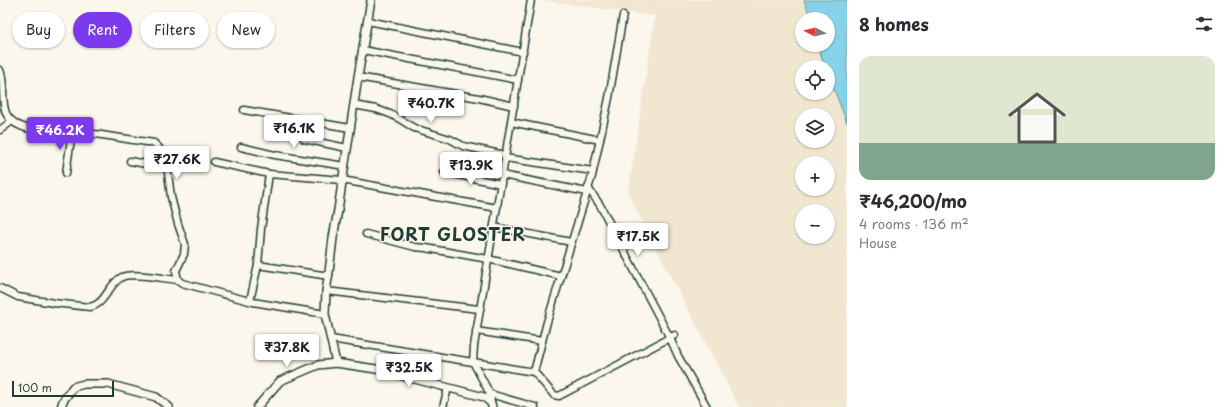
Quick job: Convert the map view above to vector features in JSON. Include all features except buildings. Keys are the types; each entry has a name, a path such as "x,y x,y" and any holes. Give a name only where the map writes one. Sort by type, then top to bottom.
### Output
{"street":[{"path":"336,363 325,314 326,291 358,77 372,0"},
{"path":"492,405 490,394 473,362 473,354 479,309 531,0"},
{"path":"534,372 593,171 610,98 623,15"},
{"path":"368,21 523,52"},
{"path":"363,50 518,80"},
{"path":"0,70 3,84 4,109 12,121 20,126 34,129 86,133 154,143 159,148 165,158 171,197 185,244 184,254 176,271 178,280"},
{"path":"358,77 479,98 514,106"},
{"path":"354,104 390,114 414,128 450,139 464,146 505,156 593,171"},
{"path":"244,110 350,128"},
{"path":"0,130 12,121"},
{"path":"511,122 600,140"},
{"path":"66,173 72,132"},
{"path":"304,140 347,148"},
{"path":"241,147 275,155 345,166"},
{"path":"130,161 167,168"},
{"path":"214,162 269,174 342,180 497,208"},
{"path":"444,172 501,184"},
{"path":"250,301 258,265 261,229 269,174"},
{"path":"502,175 587,190 600,205 672,336 678,356 707,407"},
{"path":"494,227 571,242"},
{"path":"366,234 414,247 488,259 561,276"},
{"path":"258,265 328,276"},
{"path":"0,288 18,297 54,303 95,306 102,301 112,287 122,277 135,275 178,280 182,283 250,301 325,314"},
{"path":"326,291 479,309"},
{"path":"476,331 542,341"},
{"path":"331,339 534,372 554,395 558,396 672,336"},
{"path":"258,407 280,381 318,365 336,363 376,369 484,397 492,405"},
{"path":"61,407 72,387 84,384 108,384 156,397 169,407"},
{"path":"443,407 448,388"},
{"path":"490,394 535,407"}],"shaded area":[{"path":"539,0 847,0 847,407 739,407 628,194 655,16"}],"water":[{"path":"804,0 847,0 847,123 835,92 835,60 822,60 820,52 835,52 835,12 808,12"}],"district":[{"name":"FORT GLOSTER","path":"453,235"}]}
